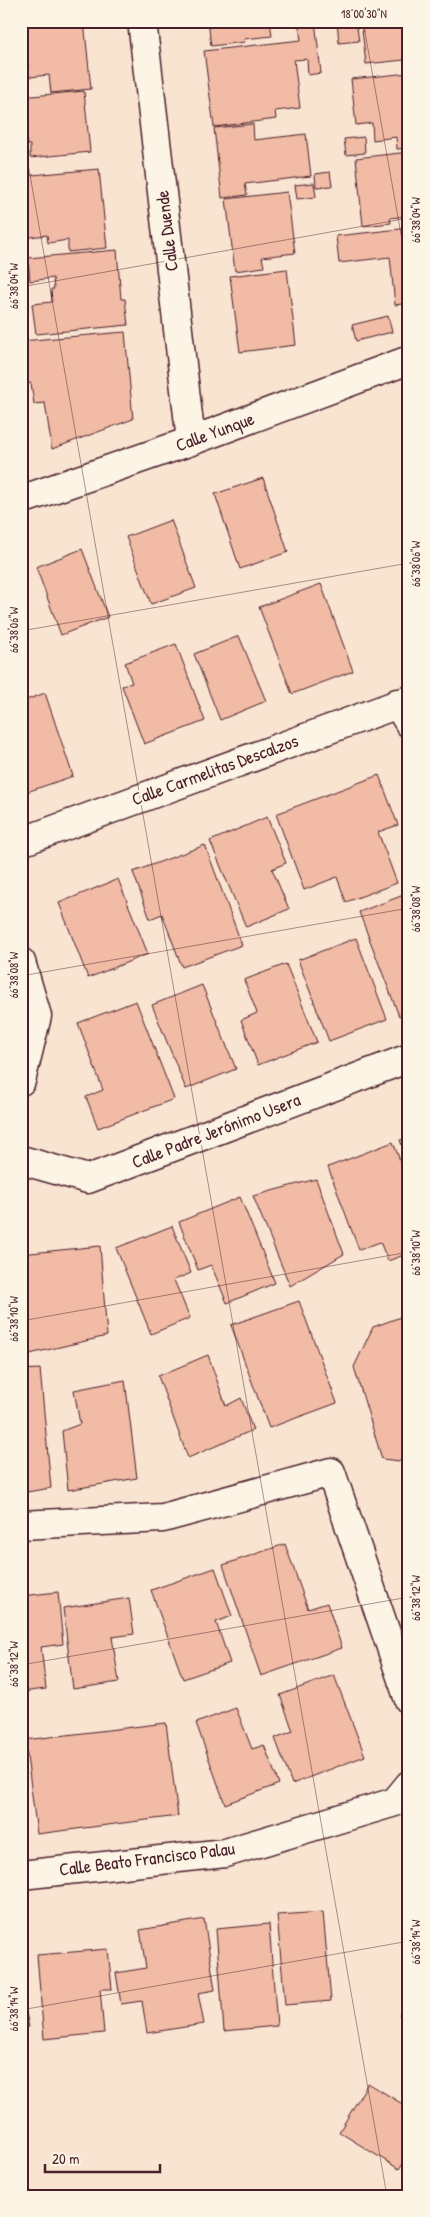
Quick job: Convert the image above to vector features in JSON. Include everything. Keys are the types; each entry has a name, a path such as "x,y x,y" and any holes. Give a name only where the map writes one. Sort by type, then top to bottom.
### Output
{"street":[{"name":"Calle Duende","path":"142,21 191,441"},
{"name":"Calle Yunque","path":"21,500 191,441 409,360"},
{"name":"Calle Carmelitas Descalzos","path":"21,842 405,709"},
{"path":"21,962 37,1016 21,1081"},
{"name":"Calle Padre Jerónimo Usera","path":"21,1160 88,1179 409,1058"},
{"path":"21,1525 163,1518 331,1472 409,1700"},
{"name":"Calle Beato Francisco Palau","path":"21,1875 225,1853 395,1802 409,1784"}],"building":[{"path":"21,21 84,21 91,89 51,93 49,75 29,77 28,64 25,64 24,29 21,29"},
{"path":"208,21 270,21 272,36 244,39 245,42 211,46"},
{"path":"298,21 315,21 321,73 308,75 307,59 294,60 300,108 275,111 276,119 214,127 204,51 301,40"},
{"path":"337,21 356,21 359,41 339,43"},
{"path":"361,21 409,21 409,72 406,72 404,60 366,64"},
{"path":"409,73 409,148 397,149 396,137 373,140 372,123 356,125 351,79"},
{"path":"84,91 90,152 30,158 30,145 27,145 26,131 28,130 22,97"},
{"path":"253,124 254,140 306,134 311,176 245,184 247,195 222,198 214,128"},
{"path":"364,137 365,153 346,155 344,139"},
{"path":"409,152 409,216 390,218 391,223 363,226 356,158"},
{"path":"99,169 107,248 68,252 68,240 48,243 47,235 21,238 21,176"},
{"path":"330,172 332,186 316,187 315,174"},
{"path":"314,183 316,197 297,199 295,185"},
{"path":"287,192 295,253 262,257 264,267 235,271 226,199"},
{"path":"409,228 409,303 395,305 390,257 339,263 336,236"},
{"path":"117,250 121,299 125,299 128,325 36,334 32,304 52,302 51,289 54,289 53,278 30,281 28,258"},
{"path":"287,269 296,345 240,352 230,276"},
{"path":"388,316 392,332 356,341 352,325"},
{"path":"125,332 133,419 52,449 45,403 34,404 31,383 22,384 21,341"},
{"path":"263,478 288,552 240,569 215,494"},
{"path":"171,520 196,588 151,604 126,537"},
{"path":"82,549 108,617 61,635 36,567"},
{"path":"321,584 353,671 292,694 259,607"},
{"path":"239,636 266,701 220,720 194,654"},
{"path":"176,644 205,721 144,744 122,686 132,683 125,663"},
{"path":"45,693 73,776 21,794 21,702"},
{"path":"379,775 398,825 378,832 397,883 346,902 337,877 304,890 276,814"},
{"path":"267,817 286,863 272,869 289,909 246,927 210,841"},
{"path":"205,845 242,945 182,967 162,914 150,919 133,872"},
{"path":"118,879 148,954 88,978 59,903"},
{"path":"409,893 409,1012 399,1016 359,912"},
{"path":"356,938 387,1019 329,1041 298,960"},
{"path":"286,964 317,1042 258,1065 241,1020 257,1013 244,980"},
{"path":"202,985 236,1069 186,1089 152,1005"},
{"path":"136,1001 174,1099 98,1128 86,1097 103,1090 78,1023"},
{"path":"409,1137 409,1163 400,1140"},
{"path":"393,1142 409,1184 409,1253 388,1261 380,1242 359,1250 328,1167"},
{"path":"316,1179 344,1254 290,1286 253,1196"},
{"path":"240,1197 275,1283 227,1303 211,1265 198,1270 179,1222"},
{"path":"172,1226 191,1273 174,1280 190,1318 151,1334 116,1248"},
{"path":"100,1246 107,1336 21,1356 21,1254"},
{"path":"299,1301 337,1403 269,1428 231,1325"},
{"path":"409,1314 409,1462 382,1459 354,1367 373,1327"},
{"path":"208,1355 226,1406 241,1398 253,1430 188,1458 158,1376"},
{"path":"40,1369 51,1488 21,1493 21,1370"},
{"path":"125,1380 137,1478 68,1490 62,1431 80,1424 74,1390"},
{"path":"285,1544 308,1609 327,1603 342,1648 261,1676 223,1565"},
{"path":"215,1568 232,1616 216,1622 230,1663 183,1679 151,1590"},
{"path":"58,1592 63,1644 41,1647 46,1689 21,1692 21,1596"},
{"path":"129,1598 134,1634 112,1637 119,1682 73,1689 63,1608"},
{"path":"334,1675 365,1756 292,1784 275,1738 293,1731 280,1695"},
{"path":"236,1708 252,1749 264,1745 279,1784 225,1804 196,1723"},
{"path":"166,1723 178,1816 37,1834 25,1740"},
{"path":"323,1912 331,2001 285,2005 277,1915"},
{"path":"204,1919 215,1990 198,1993 204,2024 147,2033 142,2001 121,2004 116,1973 146,1968 140,1930"},
{"path":"269,1924 277,2026 224,2031 216,1929"},
{"path":"108,1949 112,1989 100,1989 104,2033 44,2039 37,1955"},
{"path":"21,1989 29,2027 21,2028"},
{"path":"409,2006 409,2025 399,2014"},
{"path":"368,2083 409,2108 409,2154 399,2169 339,2132"}]}
